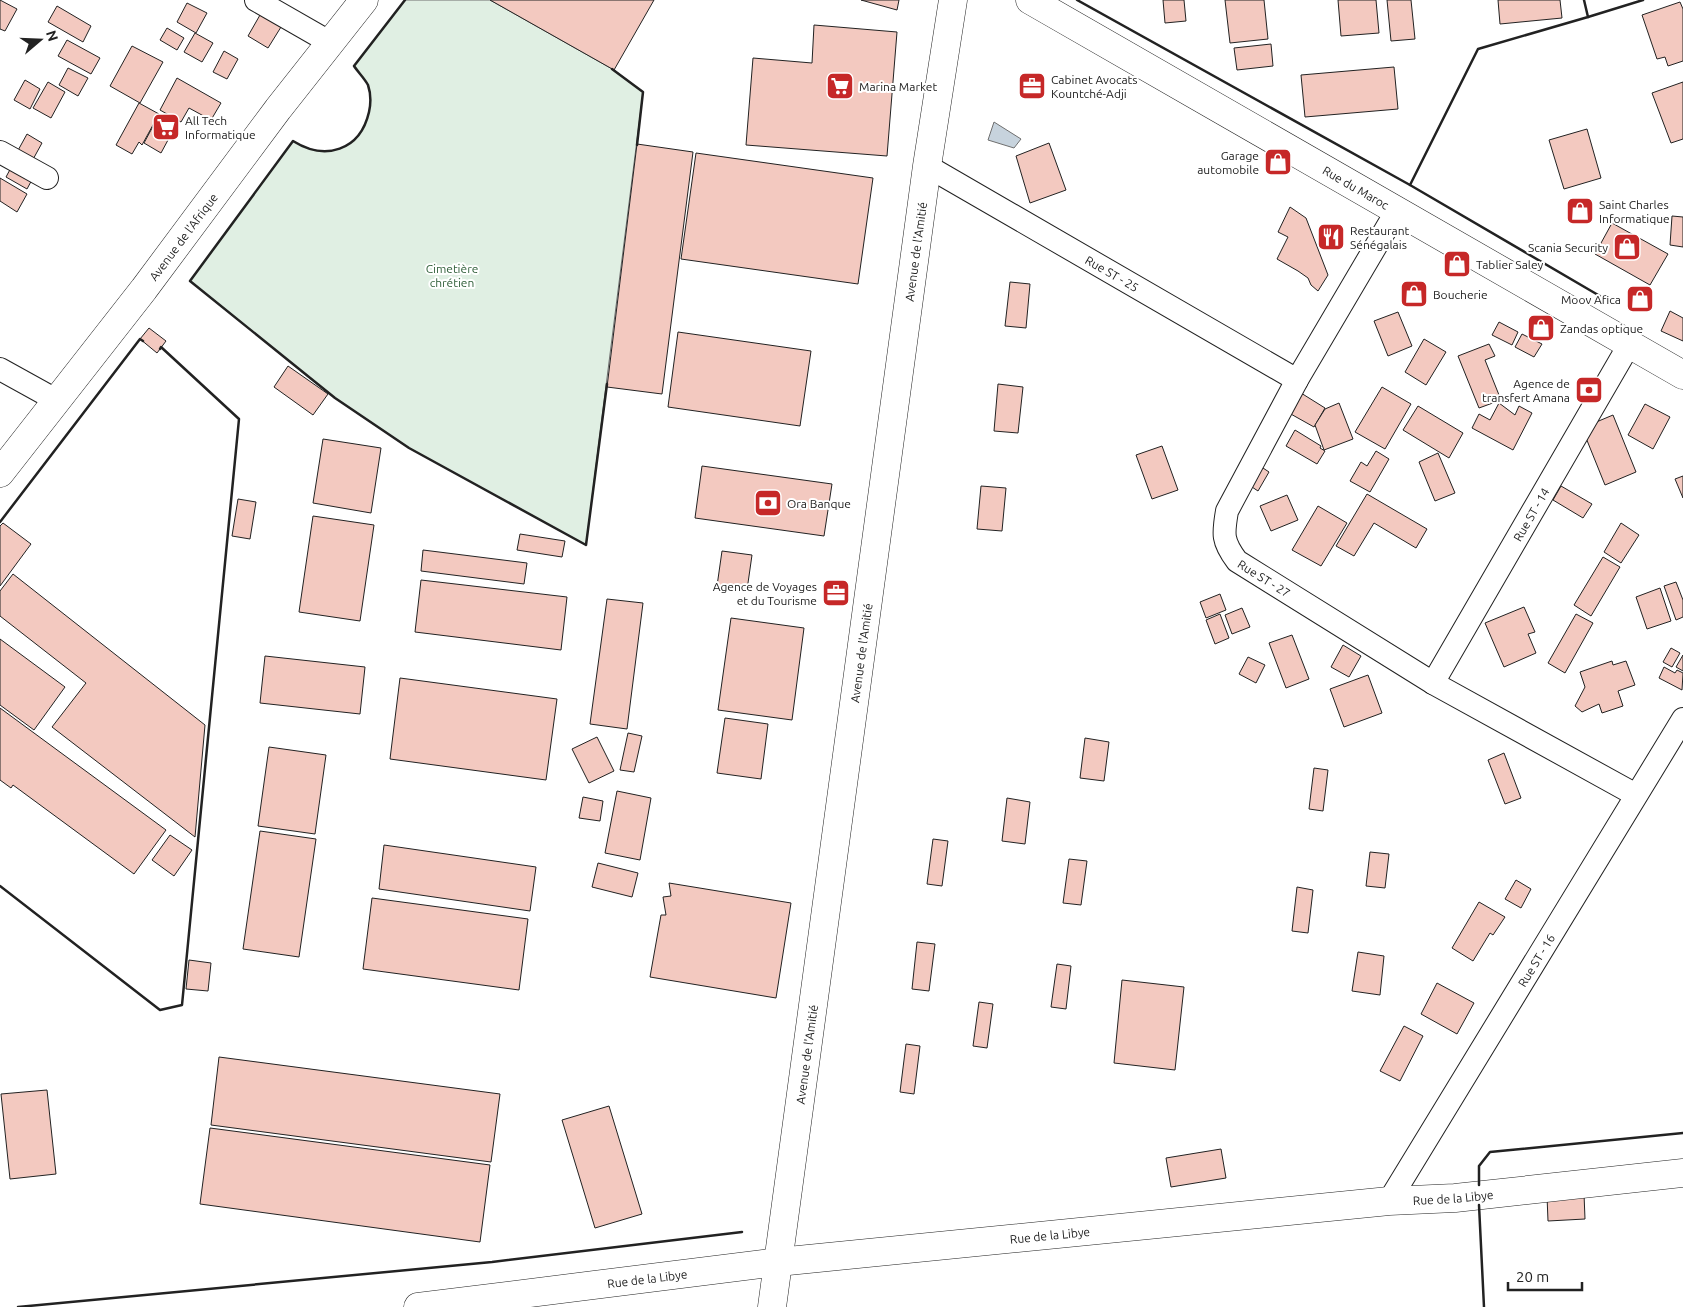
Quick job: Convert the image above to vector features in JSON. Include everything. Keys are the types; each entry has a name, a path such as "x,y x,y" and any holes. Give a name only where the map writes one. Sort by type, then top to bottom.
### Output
{"street":[{"path":"256,0 331,43"},
{"name":"Avenue de l'Afrique","path":"0,473 144,288 278,109 364,0"},
{"name":"Avenue de l'Amitié","path":"772,1307 927,166 954,0"},
{"name":"Rue du Maroc","path":"1030,0 1396,212 1683,375"},
{"path":"0,152 47,178"},
{"name":"Rue ST - 25","path":"927,166 1297,380"},
{"name":"Rue ST - 27","path":"1396,212 1297,380 1227,511 1223,532 1227,547 1237,561 1433,683 1636,795"},
{"name":"Rue ST - 14","path":"1433,683 1629,345"},
{"path":"0,369 56,400"},
{"name":"Rue ST - 16","path":"1389,1201 1683,719"},
{"name":"Rue de la Libye","path":"418,1307 778,1262 1389,1201 1463,1197 1683,1173"}],"green space":[{"name":"Cimetière chrétien","path":"405,0 490,0 614,70 643,92 586,545 409,448 335,398 190,281 293,141 305,147 329,151 340,149 358,136 369,112 370,92 365,80 354,66"}],"shaded area":[{"path":"994,122 1021,139 1014,148 988,140"}],"building":[{"path":"0,0 17,9 5,31 0,29"},
{"path":"490,0 654,0 614,70"},
{"path":"861,0 899,0 897,10"},
{"path":"1163,0 1184,0 1186,21 1165,23"},
{"path":"1225,0 1264,0 1268,39 1230,43"},
{"path":"1338,0 1376,0 1379,33 1341,36"},
{"path":"1387,0 1411,0 1415,39 1391,41"},
{"path":"1498,0 1560,0 1562,18 1500,24"},
{"path":"1680,2 1683,9 1683,61 1668,66 1665,57 1657,59 1642,15"},
{"path":"187,3 207,13 196,33 177,22"},
{"path":"57,6 91,26 83,42 48,22"},
{"path":"260,15 281,27 268,48 248,36"},
{"path":"814,25 897,32 887,156 746,145 753,58 812,63"},
{"path":"167,28 184,38 177,50 160,40"},
{"path":"195,33 213,43 202,62 184,52"},
{"path":"67,40 100,58 91,74 58,56"},
{"path":"1271,44 1273,66 1237,70 1234,48"},
{"path":"132,46 163,62 140,103 110,86"},
{"path":"224,51 238,59 227,79 213,72"},
{"path":"1394,67 1398,109 1305,117 1301,75"},
{"path":"68,68 88,78 78,96 59,85"},
{"path":"177,78 221,103 211,120 189,108 181,122 160,110"},
{"path":"25,80 40,89 30,109 14,100"},
{"path":"48,82 65,92 51,118 33,108"},
{"path":"1683,82 1683,139 1671,143 1652,93"},
{"path":"139,103 159,114 142,145 139,142 132,154 116,145"},
{"path":"158,117 175,127 161,153 144,143"},
{"path":"1587,129 1601,178 1564,189 1549,140"},
{"path":"27,134 42,143 31,163 16,154"},
{"path":"1049,143 1066,190 1030,203 1016,156"},
{"path":"637,144 693,152 662,394 607,387"},
{"path":"696,153 873,178 858,284 681,259"},
{"path":"13,164 34,176 27,189 6,177"},
{"path":"0,178 27,194 17,212 0,201"},
{"path":"1290,207 1306,218 1328,275 1318,291 1311,285 1308,278 1277,259 1288,237 1278,232"},
{"path":"1672,216 1683,217 1683,247 1670,245"},
{"path":"1612,223 1668,254 1650,285 1595,254"},
{"path":"1010,282 1030,284 1026,328 1005,326"},
{"path":"1670,311 1683,318 1683,341 1661,331"},
{"path":"1398,312 1412,346 1388,356 1374,321"},
{"path":"1499,322 1518,332 1512,345 1492,335"},
{"path":"149,328 166,341 157,353 140,339"},
{"path":"678,332 811,351 800,426 668,407"},
{"path":"1522,334 1542,344 1534,357 1515,347"},
{"path":"1424,339 1446,352 1426,385 1405,372"},
{"path":"1489,344 1495,356 1485,360 1501,400 1479,408 1458,356"},
{"path":"288,366 328,394 313,415 274,387"},
{"path":"998,384 1023,387 1018,433 994,431"},
{"path":"1382,387 1411,404 1385,449 1355,432"},
{"path":"1301,393 1325,408 1314,427 1289,413"},
{"path":"1339,403 1353,439 1324,450 1315,425 1325,409"},
{"path":"1499,403 1515,415 1519,406 1532,413 1513,450 1472,428 1479,414 1490,420"},
{"path":"1645,404 1670,417 1653,449 1628,435"},
{"path":"1418,406 1463,433 1449,458 1403,430"},
{"path":"1613,415 1636,472 1605,485 1582,428"},
{"path":"1295,430 1321,446 1320,448 1325,451 1317,464 1286,446"},
{"path":"323,439 381,448 371,513 313,503"},
{"path":"1162,446 1178,490 1152,499 1136,455"},
{"path":"1376,451 1389,459 1370,492 1350,481 1361,462 1367,466"},
{"path":"1438,453 1455,493 1435,501 1419,462"},
{"path":"702,466 832,484 824,536 695,518"},
{"path":"1260,466 1269,472 1258,491 1249,485"},
{"path":"1683,476 1683,498 1675,479"},
{"path":"981,486 1006,488 1002,531 977,529"},
{"path":"1561,486 1592,504 1583,518 1553,500"},
{"path":"1367,494 1427,529 1416,548 1374,523 1354,556 1336,546"},
{"path":"1287,495 1298,520 1271,531 1260,506"},
{"path":"238,499 256,502 250,539 232,536"},
{"path":"1318,506 1347,523 1321,566 1292,550"},
{"path":"313,516 374,525 360,621 299,612"},
{"path":"3,523 31,544 0,586 0,526"},
{"path":"1621,523 1639,535 1621,563 1604,552"},
{"path":"520,534 565,541 562,557 517,550"},
{"path":"423,550 527,563 524,584 421,571"},
{"path":"722,551 752,555 747,590 717,586"},
{"path":"1603,557 1620,567 1591,616 1574,605"},
{"path":"13,574 205,725 195,837 52,727 86,683 0,616 0,591"},
{"path":"421,580 567,597 561,650 415,632"},
{"path":"1676,582 1683,600 1683,617 1676,620 1664,586"},
{"path":"1660,588 1671,621 1647,629 1636,597"},
{"path":"1220,594 1226,610 1206,618 1200,602"},
{"path":"607,599 643,603 627,729 590,724"},
{"path":"1524,607 1535,632 1528,634 1536,653 1504,667 1485,623"},
{"path":"1242,608 1250,627 1232,634 1225,615"},
{"path":"1220,614 1229,638 1215,644 1206,620"},
{"path":"1576,614 1593,623 1565,673 1548,663"},
{"path":"731,618 804,628 792,720 718,710"},
{"path":"1292,635 1309,679 1286,688 1269,643"},
{"path":"0,639 65,687 34,730 0,705"},
{"path":"1343,645 1361,656 1349,677 1331,667"},
{"path":"1671,648 1680,653 1672,667 1663,662"},
{"path":"1683,655 1683,671 1676,667"},
{"path":"265,656 365,667 360,714 260,703"},
{"path":"1248,657 1265,665 1256,683 1239,674"},
{"path":"1612,661 1613,665 1626,661 1635,685 1618,691 1623,706 1602,713 1599,704 1582,712 1575,706 1585,687 1580,672"},
{"path":"1664,667 1675,673 1677,670 1683,673 1682,690 1659,678"},
{"path":"1368,675 1382,713 1344,727 1330,689"},
{"path":"400,678 557,699 546,780 390,759"},
{"path":"0,708 166,830 134,874 13,785 11,788 0,780"},
{"path":"725,718 768,724 761,779 717,773"},
{"path":"628,733 642,736 634,772 620,770"},
{"path":"597,737 614,771 589,783 572,749"},
{"path":"1085,738 1109,742 1104,781 1080,778"},
{"path":"269,747 326,755 315,834 258,826"},
{"path":"1504,753 1521,798 1505,804 1488,760"},
{"path":"1314,768 1328,770 1323,811 1309,809"},
{"path":"617,791 651,798 640,860 605,853"},
{"path":"583,797 603,801 600,821 579,818"},
{"path":"1007,798 1030,802 1025,844 1002,841"},
{"path":"260,831 316,839 299,957 243,949"},
{"path":"170,835 192,850 174,876 152,860"},
{"path":"933,839 948,841 942,886 927,884"},
{"path":"384,845 536,867 530,911 379,889"},
{"path":"1370,852 1389,854 1385,888 1366,886"},
{"path":"1069,859 1087,861 1081,905 1063,903"},
{"path":"598,863 638,873 632,897 592,887"},
{"path":"1516,880 1531,889 1521,908 1505,899"},
{"path":"669,883 791,903 776,998 650,977 661,915 666,915 663,897 671,896"},
{"path":"1297,887 1313,890 1308,933 1292,931"},
{"path":"372,898 528,919 519,990 363,969"},
{"path":"1479,902 1505,917 1493,935 1490,933 1473,961 1452,948"},
{"path":"917,942 935,944 929,991 912,989"},
{"path":"1358,952 1384,956 1380,995 1352,991"},
{"path":"189,960 211,963 208,991 186,989"},
{"path":"1057,964 1071,966 1066,1009 1051,1007"},
{"path":"1122,980 1184,987 1175,1070 1114,1063"},
{"path":"1437,983 1474,1003 1457,1034 1421,1014"},
{"path":"979,1002 993,1004 987,1048 973,1046"},
{"path":"1404,1026 1423,1036 1400,1081 1380,1071"},
{"path":"906,1044 920,1046 914,1094 900,1092"},
{"path":"219,1057 500,1094 491,1162 211,1125"},
{"path":"47,1090 56,1174 10,1179 1,1094"},
{"path":"609,1106 642,1214 595,1228 562,1120"},
{"path":"210,1128 490,1165 480,1242 200,1204"},
{"path":"1221,1149 1226,1178 1171,1187 1166,1158"},
{"path":"1584,1194 1585,1219 1548,1221 1547,1196"}],"wall":[{"path":"405,0 354,66 365,80 370,92 369,112 358,136 340,149 329,151 305,147 293,141 190,281 335,398 409,448 586,545 607,384"},
{"path":"1077,0 1410,185 1605,299"},
{"path":"1410,185 1478,49 1588,17 1584,0"},
{"path":"1588,17 1643,0"},
{"path":"612,69 643,92 637,145"},
{"path":"0,522 140,339 143,341"},
{"path":"0,886 160,1010 182,1005 239,419 161,347 160,349"},
{"path":"1479,1185 1479,1166 1490,1152 1683,1133"},
{"path":"1479,1205 1484,1307"},
{"path":"18,1307 492,1262 742,1232"}],"place":[{"name":"Marina Market","path":"840,86"},
{"name":"Cabinet Avocats Kountché-Adji","path":"1032,86"},
{"name":"All Tech Informatique","path":"166,127"},
{"name":"Garage automobile","path":"1278,162"},
{"name":"Saint Charles Informatique","path":"1580,211"},
{"name":"Restaurant Sénégalais","path":"1331,237"},
{"name":"Scania Security","path":"1627,247"},
{"name":"Tablier Saley","path":"1457,264"},
{"name":"Boucherie","path":"1414,294"},
{"name":"Moov Afica","path":"1640,299"},
{"name":"Zandas optique","path":"1541,328"},
{"name":"Agence de transfert Amana","path":"1589,390"},
{"name":"Ora Banque","path":"768,503"},
{"name":"Agence de Voyages et du Tourisme","path":"836,593"}]}
